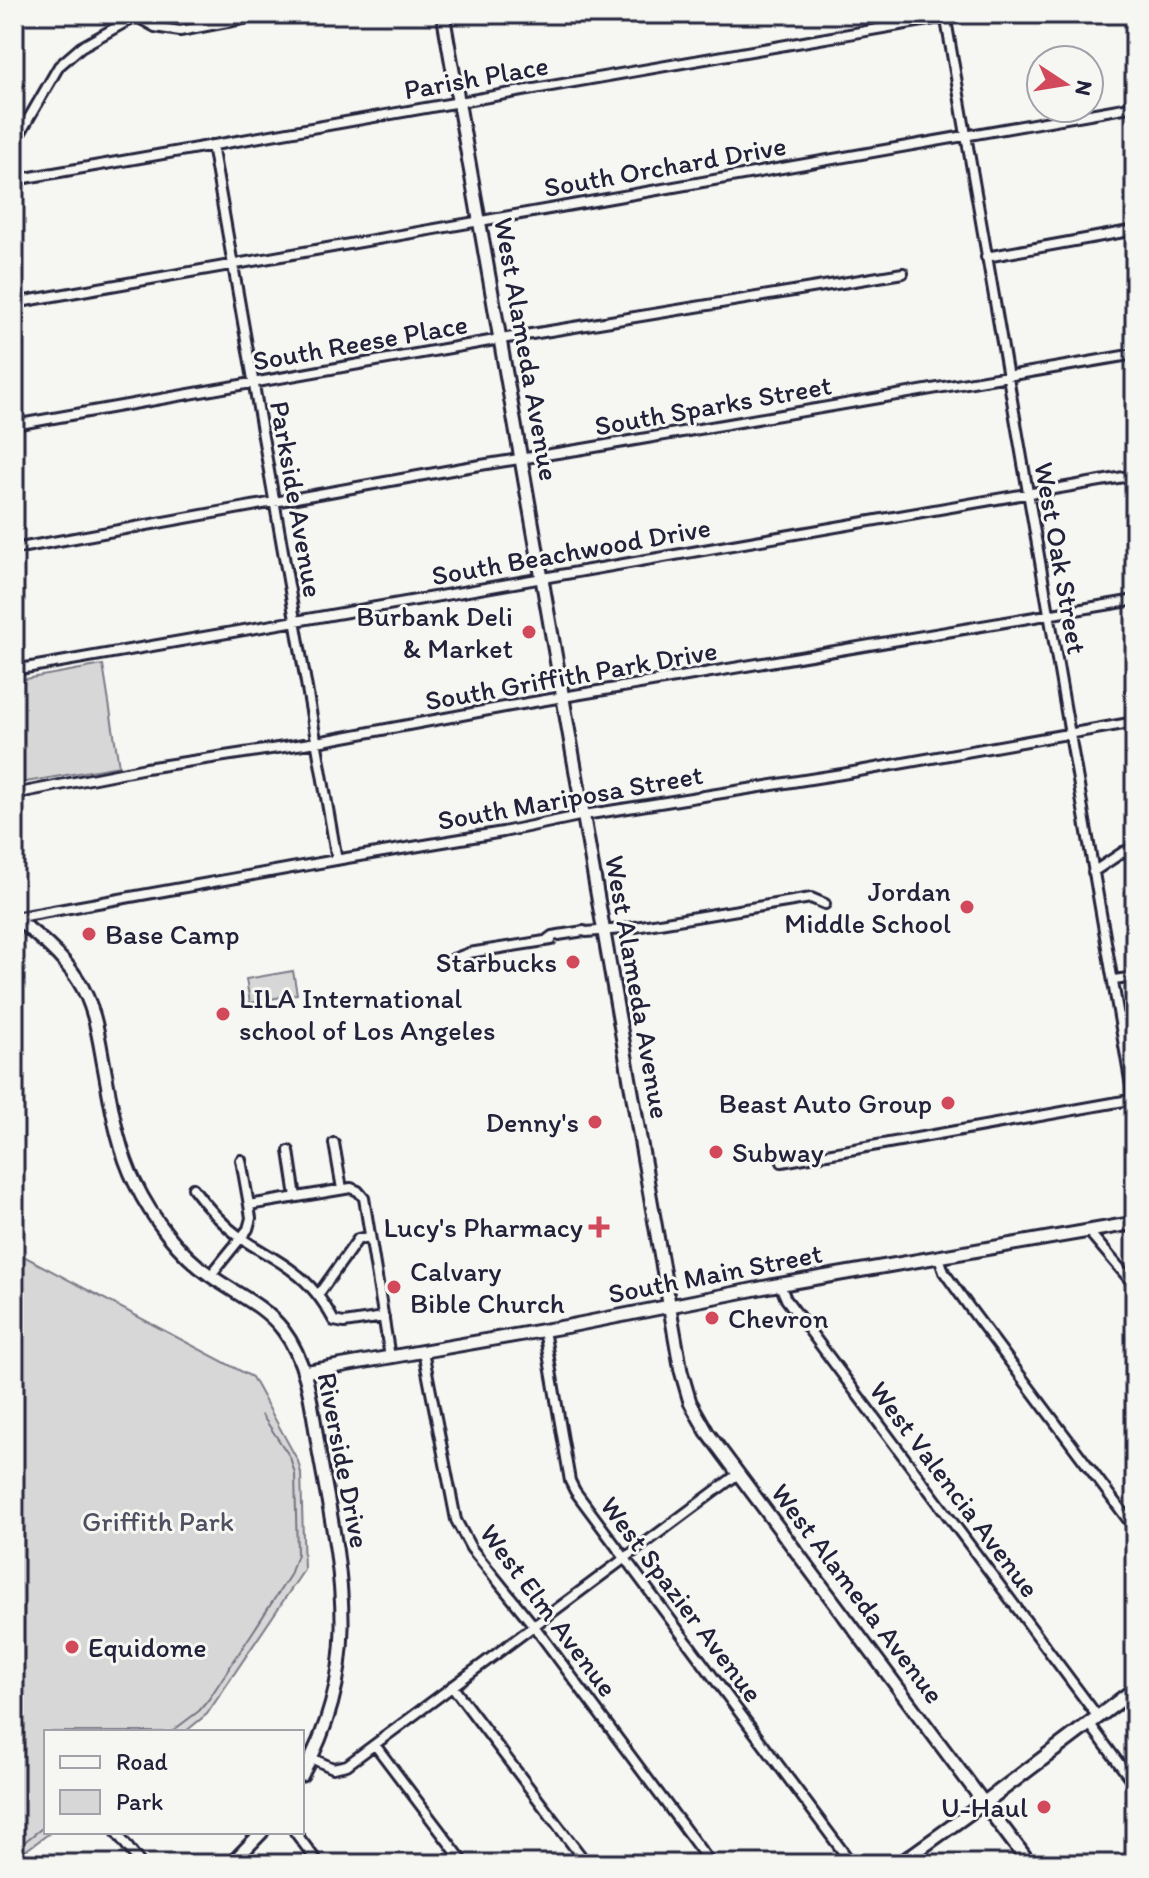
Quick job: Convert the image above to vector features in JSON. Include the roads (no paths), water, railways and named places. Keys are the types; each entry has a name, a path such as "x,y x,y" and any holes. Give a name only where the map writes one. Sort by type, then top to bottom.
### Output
{"main road":[{"name":"West Alameda Avenue","path":"443,14 681,1371 690,1402 707,1432 1030,1864"},
{"name":"Riverside Drive","path":"14,918 58,955 84,990 97,1025 120,1145 135,1183 161,1226 210,1276 270,1315 290,1341 304,1372 337,1550 343,1613 335,1690 321,1735 304,1771"},
{"name":"South Main Street","path":"304,1372 1135,1223"},
{"path":"899,1864 1135,1689"},
{"path":"231,1864 260,1834"}],"street":[{"path":"14,144 59,66 81,47 139,15 155,27 180,31 270,14"},
{"name":"Parish Place","path":"14,180 963,14"},
{"name":"West Oak Street","path":"945,16 1134,1103"},
{"name":"South Orchard Drive","path":"14,303 1135,106"},
{"name":"Parkside Avenue","path":"212,145 337,860"},
{"path":"986,257 1135,230"},
{"name":"South Reese Place","path":"14,425 501,339 903,273"},
{"name":"South Sparks Street","path":"14,549 522,458 1135,354"},
{"name":"South Beachwood Drive","path":"14,670 1135,475"},
{"name":"South Griffith Park Drive","path":"14,794 146,768 317,742 1135,600"},
{"name":"South Mariposa Street","path":"14,918 584,815 842,774 1135,722"},
{"path":"1093,872 1123,852 1135,848"},
{"path":"453,959 469,953 584,931 605,931 811,898 825,904"},
{"path":"1114,980 1135,977"},
{"path":"782,1162 1075,1109 1134,1103"},
{"path":"334,1143 342,1189"},
{"path":"289,1151 296,1197"},
{"path":"210,1276 250,1224 241,1160"},
{"path":"193,1188 212,1213 240,1238 294,1272 318,1295 334,1321 384,1317"},
{"path":"249,1205 342,1189 358,1191 364,1198 390,1357"},
{"path":"1089,1232 1135,1286"},
{"path":"318,1295 358,1239 370,1237"},
{"path":"939,1257 942,1268 969,1307 1135,1529"},
{"name":"West Valencia Avenue","path":"780,1285 786,1299 1093,1720 1135,1785"},
{"name":"West Spazier Avenue","path":"544,1330 570,1481 575,1491 852,1864"},
{"name":"West Elm Avenue","path":"423,1351 456,1520 471,1548 534,1626 711,1864"},
{"path":"311,1758 327,1766 347,1765 738,1474"},
{"path":"452,1686 587,1864"},
{"path":"375,1745 465,1864"},
{"path":"118,1834 141,1864"},
{"path":"296,1834 319,1864"}],"waterway":[{"path":"174,1730 199,1711 209,1699 290,1575 297,1554 295,1474 290,1457 262,1415"},
{"path":"14,1850 44,1827"}],"place":[{"name":"Burbank Deli & Market","path":"529,632"},
{"name":"Jordan Middle School","path":"967,907"},
{"name":"Base Camp","path":"89,934"},
{"name":"Starbucks","path":"573,962"},
{"name":"LILA International school of Los Angeles","path":"223,1014"},
{"name":"Beast Auto Group","path":"948,1103"},
{"name":"Denny's","path":"595,1122"},
{"name":"Subway","path":"716,1152"},
{"name":"Lucy's Pharmacy","path":"599,1227"},
{"name":"Calvary Bible Church","path":"394,1287"},
{"name":"Chevron","path":"712,1318"},
{"name":"Equidome","path":"72,1647"},
{"name":"U-Haul","path":"1044,1807"}],"park label":[{"name":"Griffith Park","path":"158,1521"}]}
